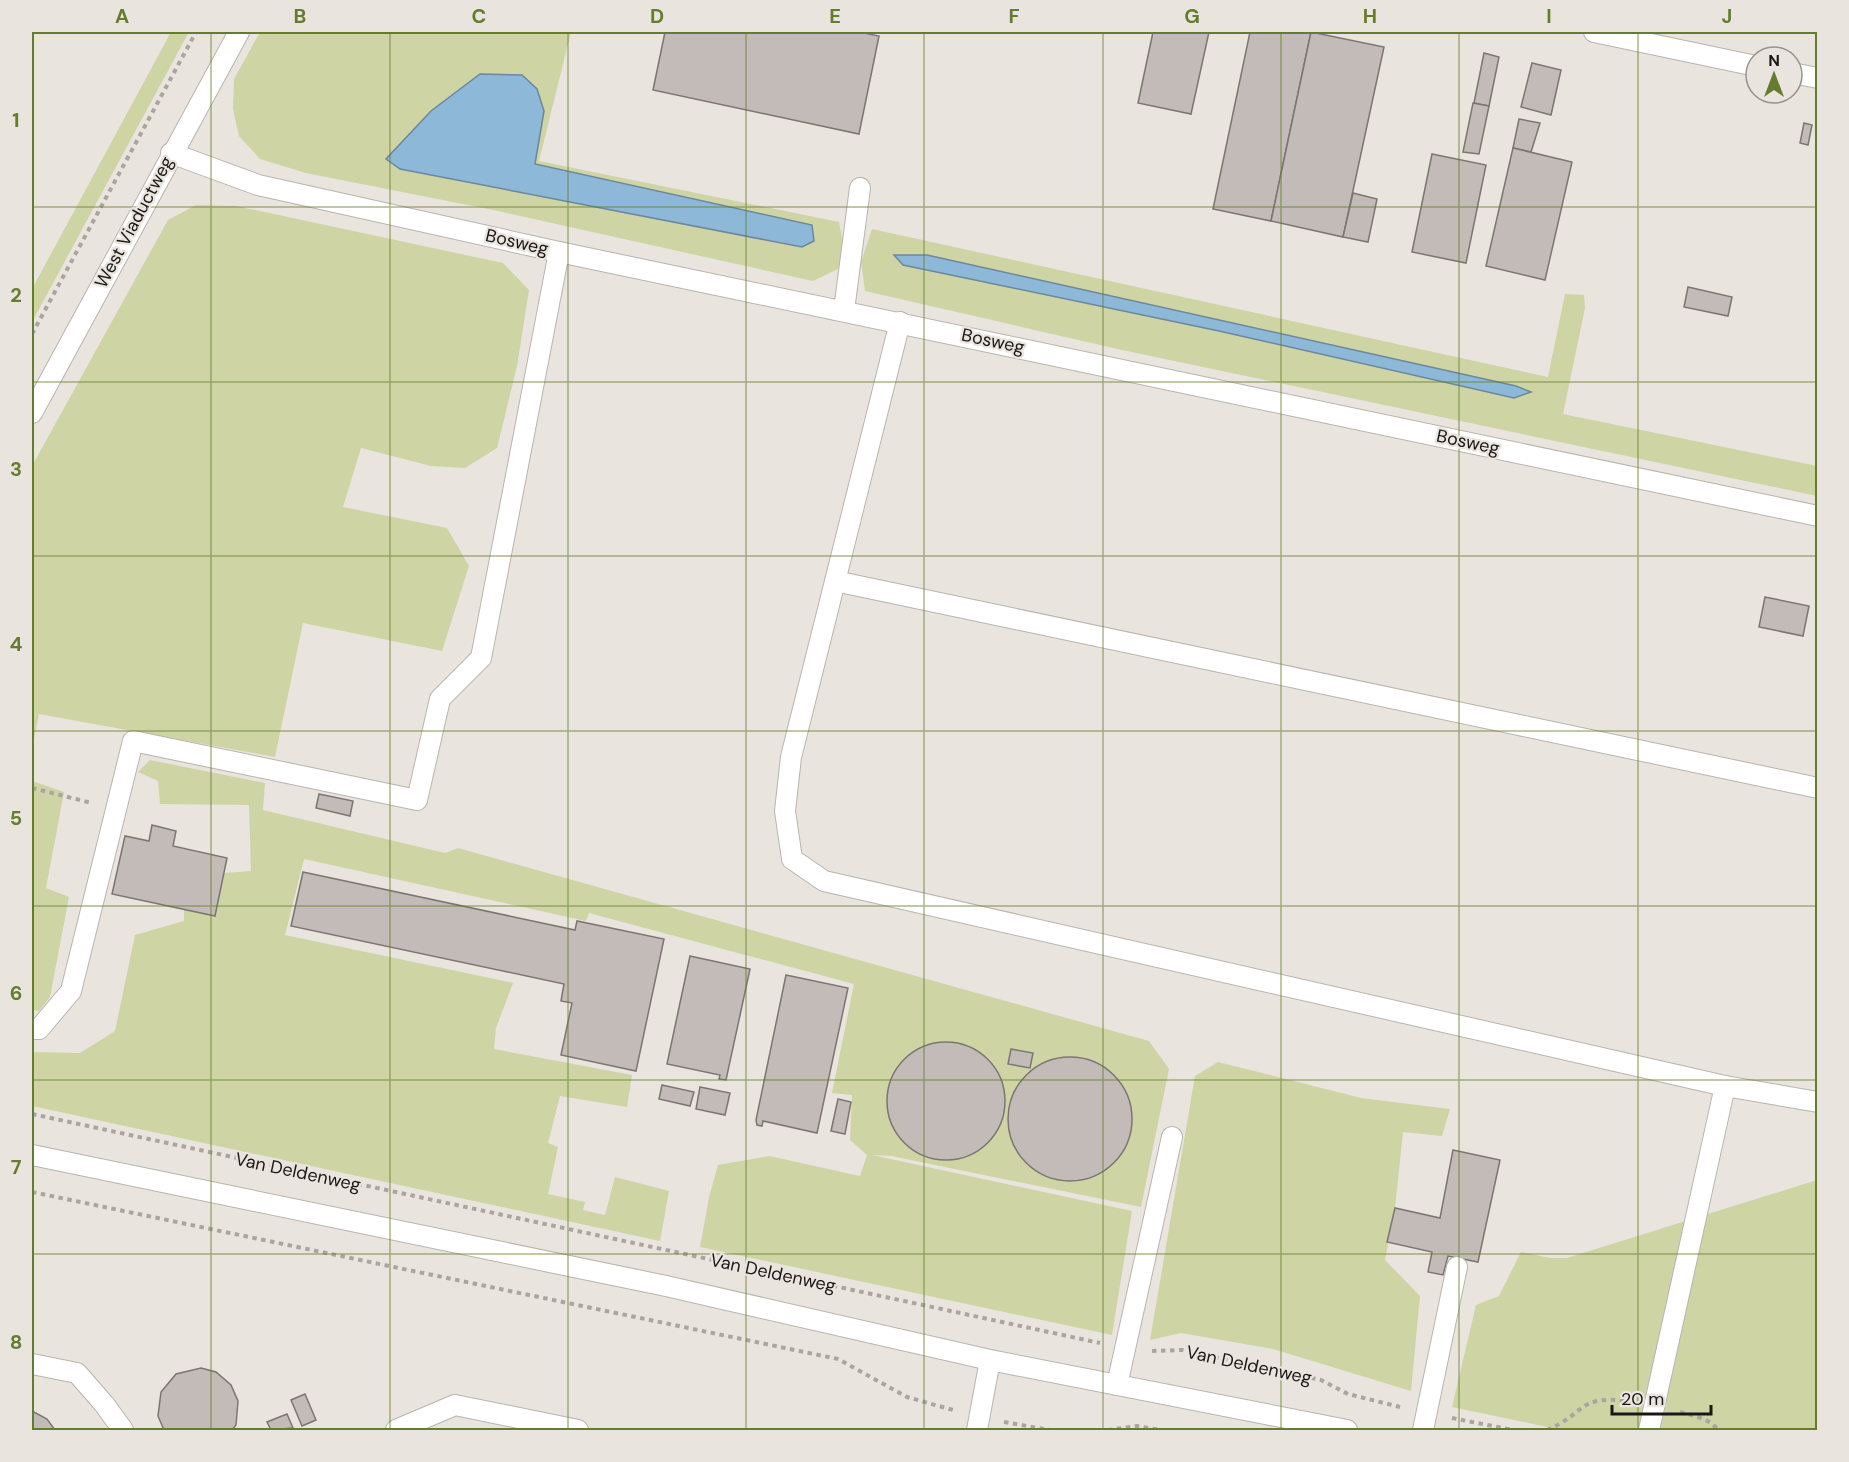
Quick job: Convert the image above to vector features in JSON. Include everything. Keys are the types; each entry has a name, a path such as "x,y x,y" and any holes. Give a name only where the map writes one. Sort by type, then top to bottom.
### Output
{"lane":[{"name":"West Viaductweg","path":"32,413 171,153 239,32"},
{"path":"1594,32 1744,63"},
{"name":"Bosweg","path":"171,153 258,185 559,252 844,309 1818,516"},
{"path":"844,309 860,188"},
{"path":"32,1029 39,1029 71,991 133,741 417,800 440,699 482,658 559,252"},
{"path":"900,322 791,757 785,811 792,859 825,881 1725,1086 1818,1102"},
{"path":"835,581 1818,788"},
{"path":"1649,1431 1725,1086"},
{"path":"1117,1385 1172,1137"},
{"name":"Van Deldenweg","path":"32,1155 666,1286 990,1360 1347,1431"},
{"path":"1425,1422 1457,1267"},
{"path":"979,1424 990,1360"},
{"path":"32,1364 77,1373 104,1404 123,1431"},
{"path":"396,1431 455,1405 578,1431"}],"path":[{"name":"West Viaductweg","path":"32,334 196,32"},
{"path":"32,788 117,808"},
{"name":"Van Deldenweg","path":"32,1114 1125,1348 1194,1352 1320,1380 1348,1394 1425,1422 1513,1431"},
{"path":"32,1192 838,1359 907,1397 979,1424 1050,1431"},
{"path":"1108,1431 1137,1426 1160,1431"}],"green space":[{"path":"171,32 189,32 32,322 32,289"},
{"path":"260,32 571,32 539,161 839,222 843,243 838,269 813,281 498,211 306,173 260,159 239,136 233,109 234,79"},
{"path":"196,205 236,206 503,263 529,290 517,366 497,448 465,468 431,466 361,448 343,507 447,528 469,566 442,651 303,623 275,757 39,714 32,749 32,466 168,220"},
{"path":"872,229 1548,377 1565,294 1584,295 1585,308 1563,414 1817,466 1817,496 1122,350 865,291 861,262"},
{"path":"150,760 265,783 263,810 445,853 458,848 1149,1041 1169,1069 1141,1207 891,1156 872,1155 1132,1211 1112,1335 700,1247 709,1197 718,1165 769,1156 860,1176 867,1155 850,1140 852,1095 832,1093 854,984 589,913 586,921 304,859 285,935 513,983 496,1028 494,1049 632,1075 627,1107 560,1096 548,1143 558,1147 548,1194 585,1202 583,1210 605,1215 615,1177 669,1191 660,1241 32,1106 32,1052 80,1053 115,1031 135,935 184,921 184,910 214,916 224,873 251,871 249,805 160,804 158,781 138,772"},
{"path":"32,781 64,792 46,888 69,897 50,997 39,1011 32,1010"},
{"path":"1218,1062 1361,1098 1450,1109 1442,1136 1403,1132 1395,1208 1385,1260 1420,1296 1411,1391 1273,1349 1181,1333 1150,1340 1195,1076"},
{"path":"1817,1180 1817,1430 1562,1430 1452,1407 1476,1305 1499,1296 1521,1252 1550,1258 1567,1258"}],"water":[{"path":"480,74 522,75 537,89 544,111 535,164 812,225 814,241 802,247 400,169 386,159 431,111"},
{"path":"894,255 927,255 1516,386 1531,392 1514,398 1219,331 903,265"}],"building":[{"path":"665,32 859,32 879,36 859,134 653,90"},
{"path":"1153,32 1209,32 1191,114 1138,103"},
{"path":"1250,32 1311,32 1271,221 1213,209"},
{"path":"1311,32 1384,47 1343,237 1271,221"},
{"path":"1484,53 1499,57 1489,106 1474,103"},
{"path":"1532,63 1561,70 1551,115 1521,107"},
{"path":"1473,103 1489,106 1479,154 1463,152"},
{"path":"1519,119 1540,123 1531,152 1513,148"},
{"path":"1804,123 1812,125 1808,145 1800,143"},
{"path":"1513,148 1572,162 1545,280 1486,266"},
{"path":"1432,154 1486,165 1466,263 1412,252"},
{"path":"1353,193 1377,199 1368,242 1343,237"},
{"path":"1688,287 1732,297 1728,316 1684,307"},
{"path":"1765,597 1809,606 1803,636 1759,627"},
{"path":"319,794 353,801 350,816 316,808"},
{"path":"152,825 176,831 173,846 227,858 215,916 112,894 125,836 149,841"},
{"path":"303,872 575,930 577,921 664,939 636,1071 561,1055 572,1003 561,1001 564,984 291,926"},
{"path":"690,956 750,969 726,1080 719,1079 720,1075 667,1064"},
{"path":"786,975 848,988 817,1133 763,1121 762,1126 757,1125 756,1120"},
{"path":"946,1042 969,1047 988,1059 1000,1078 1005,1101 1000,1124 988,1143 969,1155 946,1160 923,1155 904,1143 892,1124 887,1101 892,1078 904,1059 923,1047"},
{"path":"1011,1049 1033,1053 1030,1068 1008,1064"},
{"path":"1070,1057 1094,1062 1113,1076 1127,1095 1132,1119 1127,1143 1113,1162 1094,1176 1070,1181 1046,1176 1027,1162 1013,1143 1008,1119 1013,1095 1027,1076 1046,1062"},
{"path":"662,1085 694,1092 690,1106 659,1099"},
{"path":"700,1087 730,1093 725,1115 696,1109"},
{"path":"838,1099 851,1102 845,1134 831,1131"},
{"path":"1453,1150 1500,1160 1478,1262 1448,1256 1443,1275 1428,1272 1432,1252 1387,1242 1395,1208 1440,1218"},
{"path":"201,1368 216,1372 231,1385 238,1401 236,1425 232,1430 164,1430 158,1416 161,1392 176,1374"},
{"path":"305,1394 316,1420 302,1426 291,1400"},
{"path":"32,1411 47,1419 55,1430 32,1430"},
{"path":"287,1414 293,1428 271,1430 267,1422"}]}
